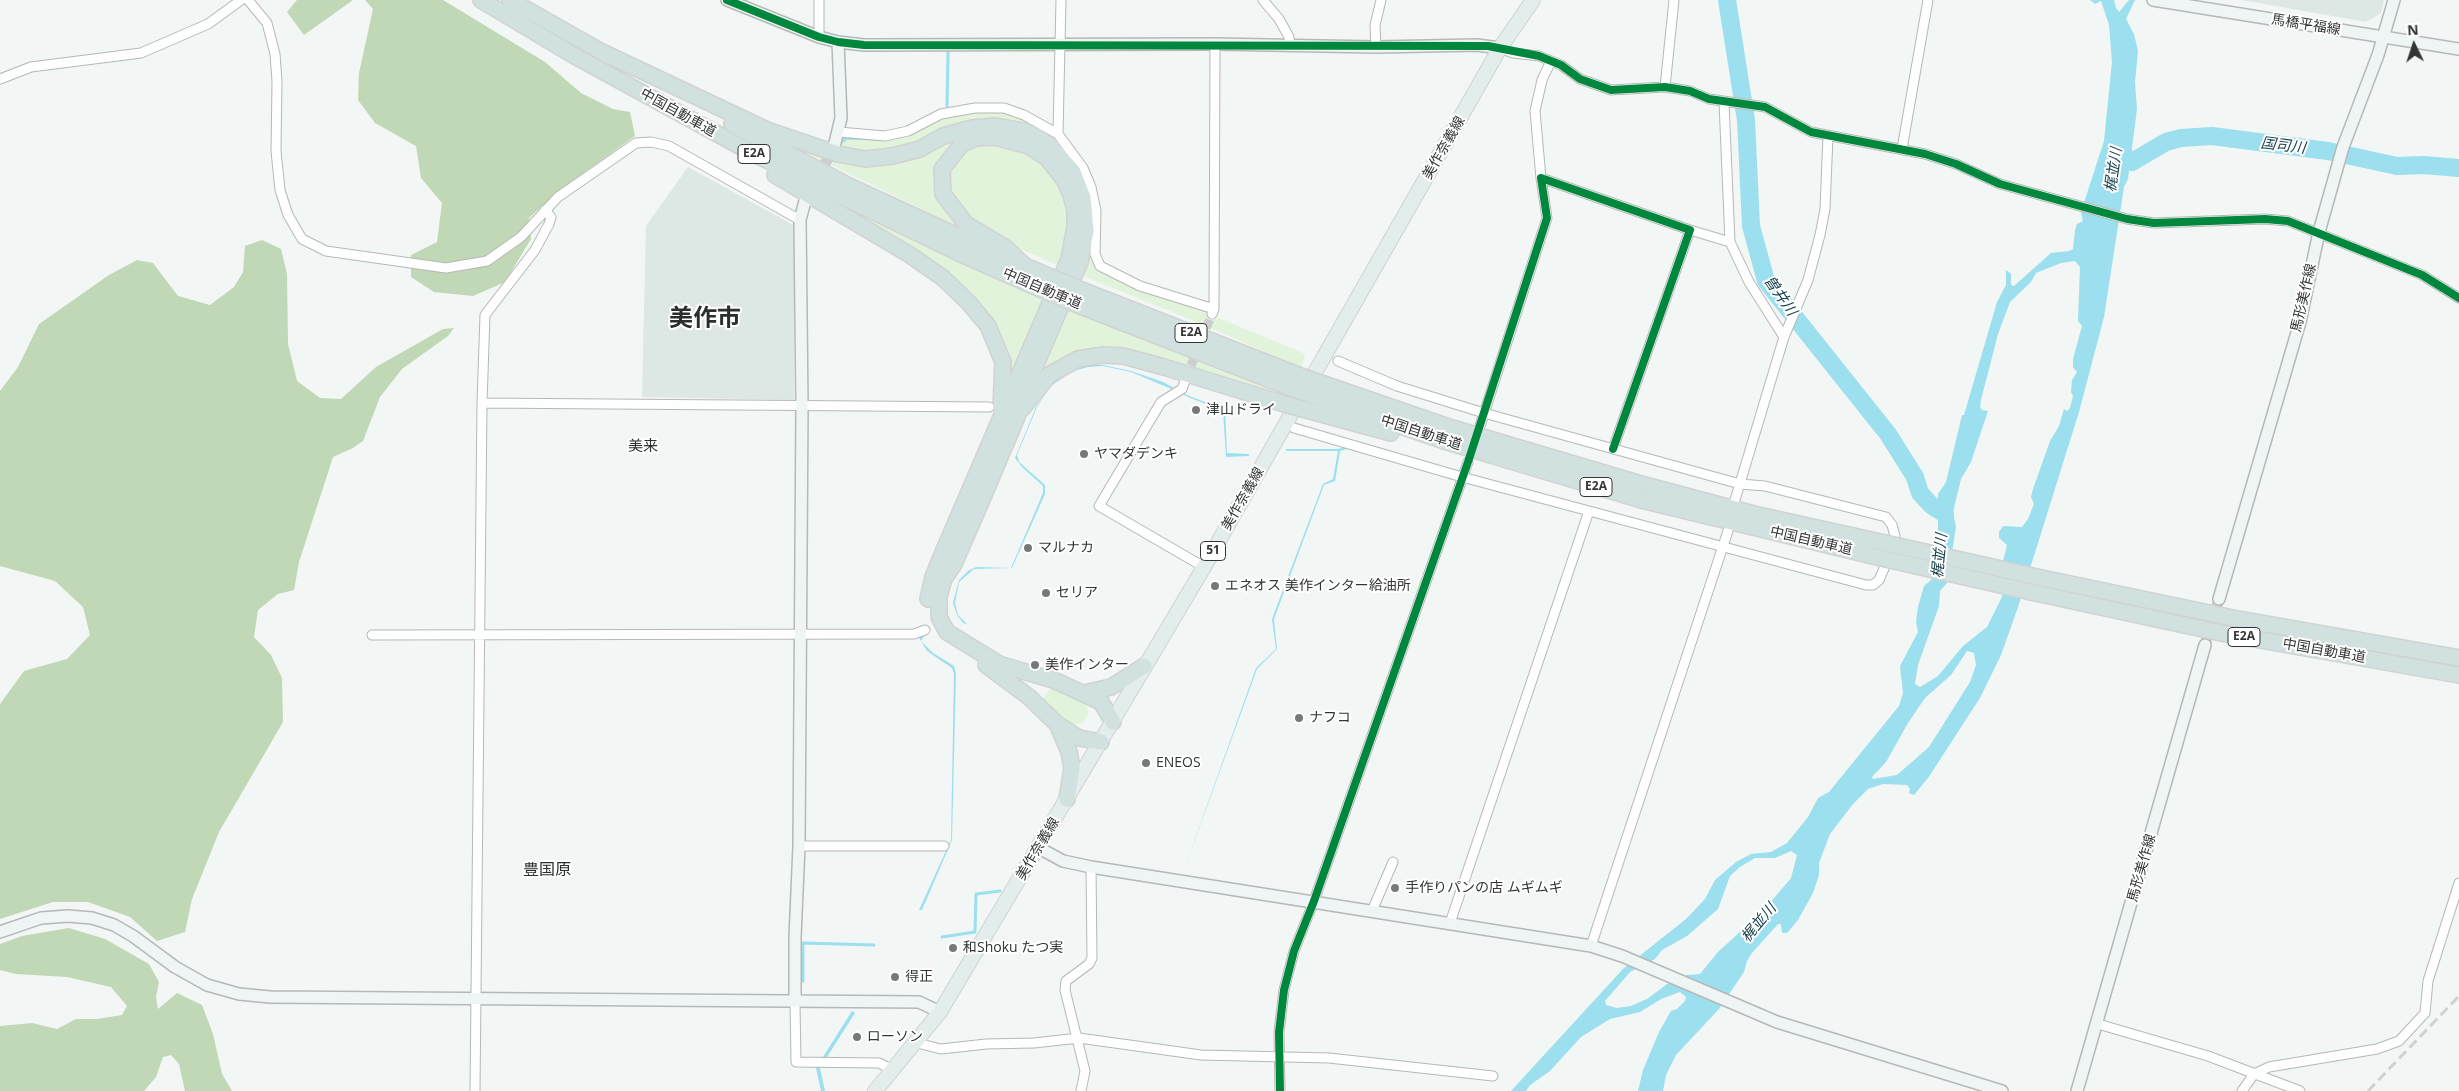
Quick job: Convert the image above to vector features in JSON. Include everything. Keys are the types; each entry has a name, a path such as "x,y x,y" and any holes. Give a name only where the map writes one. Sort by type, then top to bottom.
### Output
{"highway":[{"name":"中国自動車道","path":"481,0 573,55 688,119 821,188 963,255 1041,281 1294,382 1317,398 1533,468 1641,500 1883,551 2037,577 2233,618 2459,658"},
{"name":"中国自動車道","path":"510,0 848,186 1026,267 1041,281"},
{"path":"602,52 767,130 838,154 865,159 893,156 920,149 943,136 972,128 995,126 1024,130 1050,146 1073,172 1083,198 1086,231 1080,262 1023,394 1016,417 954,564 944,579 939,596 939,617 948,632 998,664 1056,681 1101,702 1113,722"},
{"path":"688,119 704,137 806,193 910,255 943,278 969,303 988,326 1003,362 1004,382 995,433"},
{"path":"1026,267 1006,248 966,224 944,194 942,168 962,144 976,138 995,137 1030,146 1047,158 1071,194 1075,210 1074,233 1069,259 933,577 928,599 931,618 940,635 996,671 1057,724 1080,738 1101,742"},
{"path":"1016,417 1050,375 1078,359 1103,355 1123,356 1281,403 1317,398"},
{"name":"中国自動車道","path":"1317,398 1452,428 1641,484 2031,592 2226,634 2459,675"},
{"path":"1084,693 1111,687 1144,666"},
{"path":"1057,724 1069,752 1072,768 1067,799"}],"main road":[{"name":"美作奈義線","path":"875,1091 917,1043 940,1012 1039,848 1144,666 1204,567 1500,48 1533,0"}],"street":[{"path":"0,79 31,67 141,54 208,24 241,0"},
{"path":"248,0 267,24 275,54 277,81 276,151 280,190 288,215 302,239 326,251 446,268 468,266 487,261 521,237 558,197 636,144 651,142 669,146 800,220"},
{"path":"727,0 819,37 838,42 864,45 1215,44 1376,47 1477,46 1500,48 1551,61 1580,79 1611,90 1666,87 1690,91 1709,99 1775,111 1811,132 1925,154 1956,164 2000,184 2127,219 2154,223 2265,218 2288,221 2422,275 2459,298"},
{"path":"819,0 819,37"},
{"path":"1058,134 1061,0"},
{"path":"1263,0 1278,19 1289,38 1290,46"},
{"path":"1376,47 1375,25 1381,0"},
{"path":"1666,87 1674,0"},
{"path":"1902,149 1928,0"},
{"name":"馬形美作線","path":"2219,599 2300,322 2319,232 2343,147 2384,38 2394,0"},
{"name":"馬橋平福線","path":"2157,1 2459,50"},
{"path":"834,147 841,118 838,42"},
{"path":"839,132 885,136 908,131 941,114 991,107 1004,108 1024,115 1058,134 1075,155 1091,188 1096,211 1095,254 1100,266 1140,286 1213,312 1215,44"},
{"path":"1480,426 1547,218 1541,178 1535,111 1542,80 1551,61"},
{"path":"1726,102 1730,242 1749,282 1785,335"},
{"path":"1735,500 1785,335 1798,300 1808,280 1820,235 1825,209 1828,136"},
{"path":"1541,178 1730,242"},
{"path":"805,202 800,220 802,406 799,846 795,937 796,1062 879,1063 893,1070"},
{"path":"475,1091 479,634 485,314 535,250 549,224 550,218 545,210"},
{"path":"1613,449 1690,230"},
{"path":"1294,428 1462,478 1866,585 1873,585 1879,580 1892,550 1895,536 1892,525 1886,517 1774,488 1740,484 1484,413 1397,386 1338,361"},
{"path":"1186,378 1182,389 1160,402 1099,506 1204,567"},
{"path":"482,403 989,407"},
{"path":"1280,1091 1278,1056 1284,990 1294,951 1314,901 1468,462"},
{"path":"1450,923 1589,511"},
{"path":"1591,946 1728,531"},
{"path":"372,635 914,634 925,630"},
{"name":"馬形美作線","path":"2077,1091 2098,1024 2205,645"},
{"path":"799,846 944,846"},
{"path":"1039,848 1063,861 1090,867 1591,946 1622,956 1777,1022 2002,1091"},
{"path":"1372,911 1393,862"},
{"path":"1081,1091 1086,1071 1065,990 1066,981 1089,964 1092,958 1090,867"},
{"path":"2242,1091 2254,1074 2281,1064 2377,1049 2399,1041 2425,1013 2428,982 2459,883"},
{"path":"0,932 41,918 68,916 92,918 114,925 175,967 207,985 238,994 270,997 919,1002 940,1012"},
{"path":"2098,1024 2208,1056 2300,1091"},
{"path":"917,1043 941,1049 1078,1038 1201,1055 1329,1058 1493,1076"}],"shaded area":[{"path":"2242,0 2384,0 2381,13 2366,22"},
{"path":"688,167 795,226 794,400 642,397 646,226"}],"green space":[{"path":"297,0 353,0 304,35 287,12"},
{"path":"365,0 443,0 545,62 581,93 613,109 630,112 635,136 561,189 529,218 531,239 505,282 473,296 434,292 411,277 411,255 437,242 442,203 421,178 416,146 375,123 358,100 359,73 373,9"},
{"path":"976,111 1001,111 1038,124 1059,140 1088,188 1091,254 1097,267 1205,310 1208,315 1204,325 1078,274 1089,236 1025,127 916,144 872,153 841,150 838,142 845,137 875,139 940,118"},
{"path":"963,136 949,147 940,160 937,174 966,231 803,151 804,149 844,160"},
{"path":"976,143 1017,144 1055,172 1071,214 1062,267 1002,241 967,217 951,194 949,170 953,160"},
{"path":"820,195 956,260 1048,301 1008,394 988,319"},
{"path":"262,240 281,249 287,274 288,344 297,381 320,398 341,399 376,367 443,329 454,328 448,336 402,369 380,397 363,441 333,457 299,562 294,590 278,594 258,610 254,637 271,655 282,678 283,722 219,832 192,899 185,932 157,941 130,917 88,902 53,902 0,919 0,704 24,671 67,659 90,635 83,607 55,581 0,566 0,391 18,367 39,324 109,275 137,260 153,263 178,296 210,305 234,287 243,272 245,246"},
{"path":"1064,308 1272,392 1104,350 1034,385"},
{"path":"1216,317 1303,353 1305,356 1301,368 1209,327"},
{"path":"1051,687 1084,702 1089,713 1083,723 1070,725 1058,717 1042,700"},
{"path":"69,928 105,939 149,964 159,982 156,997 158,1009 177,993 202,1005 213,1034 222,1074 232,1091 185,1091 179,1064 171,1055 163,1057 156,1077 144,1091 0,1091 0,1026 32,1023 57,1029 76,1019 97,1019 122,1015 127,1006 111,987 67,977 16,974 0,970 0,944 22,936"}],"water":[{"name":"梶並川","path":"2090,0 2114,0 2119,12 2129,0 2135,0 2126,19 2134,34 2138,51 2135,82 2137,109 2128,179 2124,187 2104,317 2079,412 2017,610 2001,655 1980,698 1928,778 1914,795 1909,793 1910,789 1907,785 1883,784 1868,789 1853,804 1830,834 1819,863 1819,875 1813,893 1798,920 1787,933 1782,933 1781,924 1778,924 1752,953 1747,961 1744,972 1719,1009 1676,1055 1666,1075 1663,1091 1638,1091 1643,1070 1659,1032 1671,1011 1677,1009 1685,1001 1686,997 1680,992 1661,999 1640,1012 1610,1019 1581,1037 1550,1071 1530,1085 1526,1091 1511,1091 1623,969 1686,919 1705,899 1715,880 1736,862 1751,854 1771,852 1787,843 1808,817 1818,798 1829,792 1899,706 1903,693 1900,666 1918,632 1916,622 1918,607 1924,586 1931,580 1938,528 1938,494 1946,482 1962,415 1964,415 1997,302 2006,285 2006,270 2011,274 2011,285 2014,286 2051,253 2073,249 2077,224 2083,221 2081,212 2104,141 2112,62 2109,25 2101,1 2095,4","holes":["2075,261 2080,267 2078,321 2082,326 2073,359 2073,367 2077,372 2072,380 2071,392 2073,396 2070,408 2067,411 2064,409 2059,426 2050,441 2033,489 2031,497 2034,504 2028,519 2022,527 2003,526 1999,532 1999,538 2007,545 2003,561 2002,597 1987,627 1963,646 1938,676 1920,687 1915,684 1918,665 1939,606 1940,591 1947,583 1956,527 1953,512 1961,479 1971,462 1988,411 1982,410 1980,407 1998,334 2010,302 2031,282 2036,273 2061,263","1967,651 1974,653 1976,665 1970,682 1929,747 1897,775 1873,779 1872,777 1886,762 1908,723 1925,698 1951,675","1791,851 1797,855 1791,878 1764,910 1718,952 1700,974 1687,975 1667,984 1647,999 1631,1006 1617,1008 1606,1005 1605,1001 1630,972 1655,959 1662,950 1687,936 1718,909 1730,876 1740,867 1755,858 1775,858"]},
{"path":"1103,365 1131,371 1163,382 1176,389 1174,390 1131,372 1103,366 1088,367 1070,372 1050,387 1055,380 1078,367"},
{"path":"1049,388 1037,407 1017,455 1019,462 1045,485 1045,494 1012,568 974,569 959,582 955,603 958,615 967,624 963,623 957,615 953,603 959,580 968,571 976,567 1011,568 1043,493 1043,486 1022,467 1015,458 1036,407"},
{"path":"1182,393 1225,410 1227,453 1249,454 1249,456 1226,457 1223,411"},
{"path":"1348,447 1582,513 1471,484 1361,452 1347,449 1340,451 1335,481 1324,485 1274,619 1277,649 1257,669 1184,870 1256,668 1276,649 1272,619 1323,484 1333,479 1338,451 1286,451 1286,449 1337,449"},
{"path":"925,634 921,641 918,636"},
{"path":"921,641 933,653 954,666 956,674 952,840 922,910 919,910 951,840 954,673 952,668 927,651"},
{"path":"852,1011 855,1013 820,1068 825,1091 821,1091 816,1068"}],"waterway":[{"name":"曽井川","path":"1727,0 1746,120 1751,226 1766,281 1888,434 1915,477 1920,493 1931,505 1945,514"},
{"path":"947,106 948,52"},
{"name":"国司川","path":"2117,149 2132,162 2166,142 2181,138 2212,136 2328,151 2397,166 2424,165 2459,168"},
{"path":"840,143 847,138 879,139"},
{"path":"942,937 975,932 976,894 1000,891"},
{"path":"803,981 803,943 874,945"}],"tunnel":[{"path":"817,179 834,147"},
{"path":"1186,378 1212,314"},
{"path":"2205,645 2219,599"}],"railway":[{"path":"2368,1091 2459,996"}],"cycle path":[{"path":"727,0 819,37 838,42 864,45 1488,46 1539,56 1561,65 1580,79 1611,90 1665,87 1690,91 1709,99 1765,107 1811,132 1925,154 1956,164 2000,184 2127,219 2154,223 2265,219 2288,221 2422,275 2459,298"},
{"path":"1280,1091 1279,1032 1284,990 1294,951 1314,901 1468,462 1547,218 1541,178 1690,230 1613,449"}],"place":[{"name":"津山ドライ","path":"1196,410"},
{"name":"ヤマダデンキ","path":"1084,454"},
{"name":"マルナカ","path":"1028,548"},
{"name":"エネオス 美作インター給油所","path":"1215,586"},
{"name":"セリア","path":"1046,593"},
{"name":"美作インター","path":"1035,665"},
{"name":"ナフコ","path":"1299,718"},
{"name":"ENEOS","path":"1146,763"},
{"name":"手作りパンの店 ムギムギ","path":"1395,888"},
{"name":"和Shoku たつ実","path":"953,948"},
{"name":"得正","path":"895,977"},
{"name":"ローソン","path":"857,1037"}],"district":[{"name":"美作市","path":"705,319"},
{"name":"美来","path":"643,447"},
{"name":"豊国原","path":"547,870"}]}
